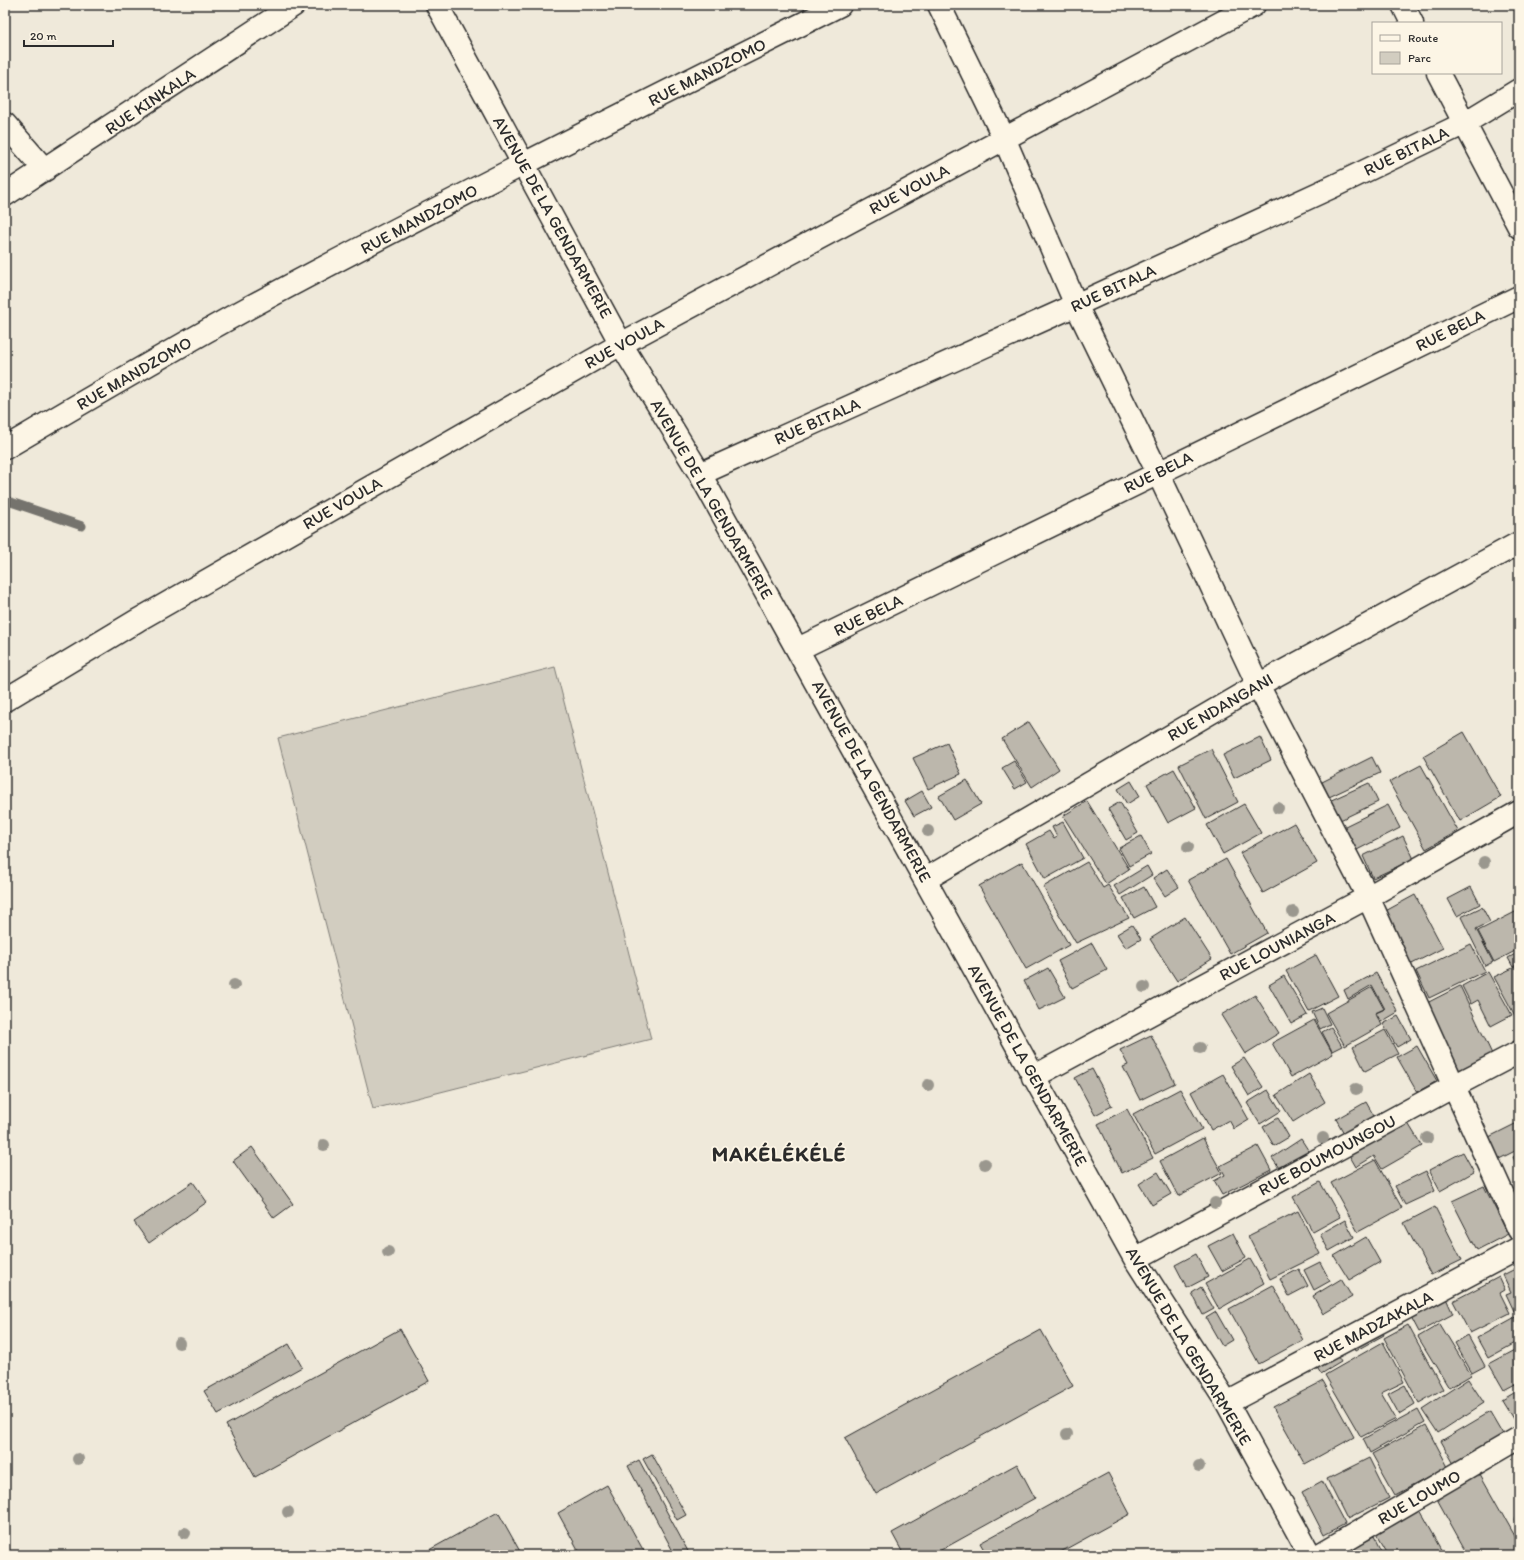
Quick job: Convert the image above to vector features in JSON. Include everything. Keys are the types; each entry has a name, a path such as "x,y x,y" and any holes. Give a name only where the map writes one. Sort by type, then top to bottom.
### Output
{"street":[{"name":"RUE KINKALA","path":"5,195 294,5"},
{"name":"RUE MANDZOMO","path":"5,448 247,309 524,164 840,5"},
{"path":"939,5 1004,138 1076,305 1158,473 1258,685 1368,897 1519,1230"},
{"name":"RUE VOULA","path":"5,700 138,620 621,344 1254,5"},
{"path":"1403,5 1412,22"},
{"name":"AVENUE DE LA GENDARMERIE","path":"443,7 524,164 621,344 700,474 926,879 1135,1259 1227,1403 1310,1555"},
{"path":"1438,74 1463,124 1519,227"},
{"name":"RUE BITALA","path":"700,474 1076,305 1327,189 1463,124 1519,90"},
{"path":"5,124 45,170"},
{"name":"RUE BELA","path":"798,649 1519,297"},
{"name":"RUE NDANGANI","path":"926,879 1258,685 1519,543"},
{"name":"RUE LOUNIANGA","path":"1034,1077 1368,897 1519,812"},
{"name":"RUE BOUMOUNGOU","path":"1135,1259 1519,1052"},
{"name":"RUE MADZAKALA","path":"1227,1403 1519,1248"},
{"name":"RUE LOUMO","path":"1319,1555 1519,1438"}],"green space":[{"path":"555,667 651,1039 373,1109 278,738"}],"building":[{"path":"1029,722 1059,769 1032,787 1002,739"},
{"path":"1464,732 1501,797 1460,821 1423,756"},
{"path":"1260,737 1271,760 1234,778 1223,755"},
{"path":"947,743 961,774 928,789 913,758"},
{"path":"1211,749 1238,802 1206,819 1179,765"},
{"path":"1372,757 1380,773 1329,797 1322,782"},
{"path":"1014,761 1027,782 1015,789 1002,768"},
{"path":"1421,765 1458,831 1426,849 1389,782"},
{"path":"1174,769 1196,808 1168,823 1147,784"},
{"path":"967,780 981,804 953,820 939,796"},
{"path":"1131,781 1140,796 1127,804 1118,789"},
{"path":"1369,783 1378,802 1336,822 1327,802"},
{"path":"922,791 931,807 914,816 905,801"},
{"path":"1087,801 1129,869 1106,884 1063,816"},
{"path":"1120,802 1138,833 1126,840 1108,809"},
{"path":"1244,804 1261,833 1223,854 1207,825"},
{"path":"1388,805 1400,828 1351,853 1339,829"},
{"path":"1063,822 1083,858 1045,879 1026,844 1049,831 1054,839 1057,837 1052,827"},
{"path":"1294,823 1317,863 1263,893 1240,853"},
{"path":"1141,836 1151,854 1129,866 1119,848"},
{"path":"1403,836 1414,859 1373,878 1363,856"},
{"path":"1226,859 1267,933 1230,954 1188,880"},
{"path":"1022,862 1069,945 1026,969 979,886"},
{"path":"1087,862 1103,888 1108,885 1129,918 1076,943 1043,887"},
{"path":"1147,866 1152,875 1120,895 1114,886"},
{"path":"1167,869 1179,887 1165,896 1153,878"},
{"path":"1144,887 1155,907 1134,918 1123,898"},
{"path":"1471,887 1480,904 1457,916 1448,899"},
{"path":"1415,895 1443,948 1408,966 1380,914"},
{"path":"1482,907 1490,922 1476,929 1493,962 1485,966 1461,917"},
{"path":"1519,910 1519,949 1494,962 1478,931"},
{"path":"1185,917 1212,959 1177,981 1150,939"},
{"path":"1132,925 1141,939 1126,948 1117,934"},
{"path":"1092,943 1107,970 1072,988 1058,961"},
{"path":"1471,944 1485,971 1429,998 1416,971"},
{"path":"1519,952 1519,963 1513,967 1508,958"},
{"path":"1316,955 1338,996 1309,1011 1286,971"},
{"path":"1519,965 1519,1023 1494,977"},
{"path":"1048,968 1065,997 1039,1010 1024,981"},
{"path":"1488,972 1512,1015 1491,1026 1478,1000 1471,1004 1462,986"},
{"path":"1376,973 1398,1012 1381,1022 1376,1013 1385,1009 1372,985 1348,999 1344,990"},
{"path":"1284,976 1307,1015 1291,1024 1269,985"},
{"path":"1460,986 1492,1054 1455,1072 1423,1005"},
{"path":"1372,987 1384,1009 1375,1013 1382,1025 1345,1046 1326,1013"},
{"path":"1255,995 1279,1033 1245,1054 1221,1015"},
{"path":"1322,1008 1330,1024 1320,1029 1312,1012"},
{"path":"1398,1016 1411,1039 1397,1047 1383,1024"},
{"path":"1314,1020 1333,1054 1291,1077 1272,1043"},
{"path":"1331,1027 1342,1046 1332,1051 1322,1032"},
{"path":"1385,1030 1398,1054 1365,1071 1353,1047"},
{"path":"1151,1035 1175,1083 1140,1100 1123,1067 1128,1065 1120,1050"},
{"path":"1417,1046 1437,1081 1417,1092 1397,1057"},
{"path":"1244,1058 1263,1087 1249,1096 1231,1066"},
{"path":"1092,1069 1112,1106 1095,1115 1075,1078"},
{"path":"1223,1074 1249,1120 1234,1129 1229,1120 1211,1130 1191,1092"},
{"path":"1309,1074 1325,1102 1293,1122 1276,1095"},
{"path":"1180,1089 1202,1129 1155,1154 1133,1114"},
{"path":"1268,1090 1281,1111 1260,1124 1247,1103"},
{"path":"1366,1102 1375,1118 1345,1135 1336,1119"},
{"path":"1127,1109 1153,1158 1122,1173 1098,1124"},
{"path":"1278,1118 1289,1137 1274,1146 1263,1127"},
{"path":"1406,1120 1422,1146 1382,1169 1374,1156 1356,1167 1348,1153"},
{"path":"1519,1122 1519,1149 1497,1160 1487,1138"},
{"path":"1203,1138 1222,1173 1178,1196 1160,1161"},
{"path":"1301,1139 1310,1153 1281,1171 1272,1158"},
{"path":"1258,1146 1271,1170 1222,1195 1214,1181 1225,1175 1220,1166"},
{"path":"252,1147 293,1204 274,1218 233,1161"},
{"path":"1463,1152 1474,1172 1440,1191 1429,1170"},
{"path":"1519,1154 1519,1170 1513,1157"},
{"path":"1375,1160 1402,1208 1358,1232 1331,1183"},
{"path":"1426,1171 1435,1191 1405,1205 1395,1186"},
{"path":"1158,1172 1171,1194 1152,1205 1139,1184"},
{"path":"193,1182 207,1202 149,1243 134,1222"},
{"path":"1320,1182 1340,1217 1313,1232 1293,1197"},
{"path":"1484,1186 1508,1234 1477,1250 1452,1201"},
{"path":"1435,1207 1462,1260 1431,1275 1404,1223"},
{"path":"1298,1211 1320,1254 1270,1279 1248,1236"},
{"path":"1345,1220 1354,1237 1329,1251 1320,1234"},
{"path":"1233,1233 1246,1258 1222,1271 1208,1246"},
{"path":"1366,1237 1380,1262 1349,1280 1334,1256"},
{"path":"1196,1254 1208,1277 1187,1288 1175,1265"},
{"path":"1250,1259 1264,1283 1219,1309 1205,1284"},
{"path":"1320,1262 1330,1281 1314,1290 1304,1270"},
{"path":"1519,1267 1519,1308 1514,1311 1506,1294 1511,1292 1503,1275"},
{"path":"1299,1269 1308,1286 1289,1296 1280,1279"},
{"path":"1499,1277 1505,1290 1500,1293 1510,1313 1470,1333 1453,1301"},
{"path":"1341,1279 1352,1297 1323,1314 1313,1296"},
{"path":"1273,1285 1303,1340 1259,1364 1229,1309"},
{"path":"1201,1287 1214,1309 1203,1315 1192,1293"},
{"path":"1445,1296 1453,1314 1419,1332 1410,1315"},
{"path":"1216,1312 1232,1340 1222,1346 1206,1318"},
{"path":"1519,1315 1519,1341 1488,1358 1477,1338"},
{"path":"1440,1324 1471,1375 1449,1388 1418,1337"},
{"path":"1408,1325 1443,1389 1419,1403 1384,1338"},
{"path":"1380,1327 1384,1335 1355,1351 1351,1343"},
{"path":"400,1329 429,1381 255,1477 226,1425"},
{"path":"1041,1330 1073,1386 876,1494 845,1438"},
{"path":"1468,1335 1485,1366 1472,1373 1455,1343"},
{"path":"1383,1342 1404,1382 1381,1393 1396,1419 1361,1437 1325,1375"},
{"path":"289,1344 302,1367 218,1414 204,1391"},
{"path":"1519,1348 1519,1382 1504,1390 1489,1364"},
{"path":"1335,1352 1341,1362 1321,1374 1315,1364"},
{"path":"1468,1379 1484,1403 1438,1433 1422,1409"},
{"path":"1323,1381 1354,1437 1305,1464 1273,1407"},
{"path":"1405,1385 1415,1404 1399,1414 1388,1394"},
{"path":"1519,1390 1519,1426 1518,1426 1502,1400"},
{"path":"1418,1409 1425,1422 1370,1453 1363,1439"},
{"path":"1490,1412 1504,1436 1454,1464 1441,1441"},
{"path":"1426,1425 1448,1467 1395,1495 1372,1454"},
{"path":"652,1454 686,1515 677,1520 643,1459"},
{"path":"1369,1458 1389,1498 1347,1519 1327,1479"},
{"path":"639,1460 690,1555 675,1555 628,1466"},
{"path":"1017,1464 1035,1498 932,1555 904,1555 892,1533"},
{"path":"1108,1473 1130,1514 1055,1555 987,1555 980,1543"},
{"path":"1480,1474 1519,1543 1519,1555 1468,1555 1437,1499"},
{"path":"1322,1481 1345,1524 1324,1535 1302,1492"},
{"path":"607,1485 646,1555 581,1555 558,1513"},
{"path":"1419,1509 1445,1555 1388,1555 1375,1533"},
{"path":"498,1512 522,1555 420,1555"},
{"path":"1519,1515 1519,1527 1514,1518"},
{"path":"1374,1537 1383,1555 1340,1554"}],"waterway":[{"path":"5,500 82,526"}],"district":[{"name":"MAKÉLÉKÉLÉ","path":"779,1153"}]}
